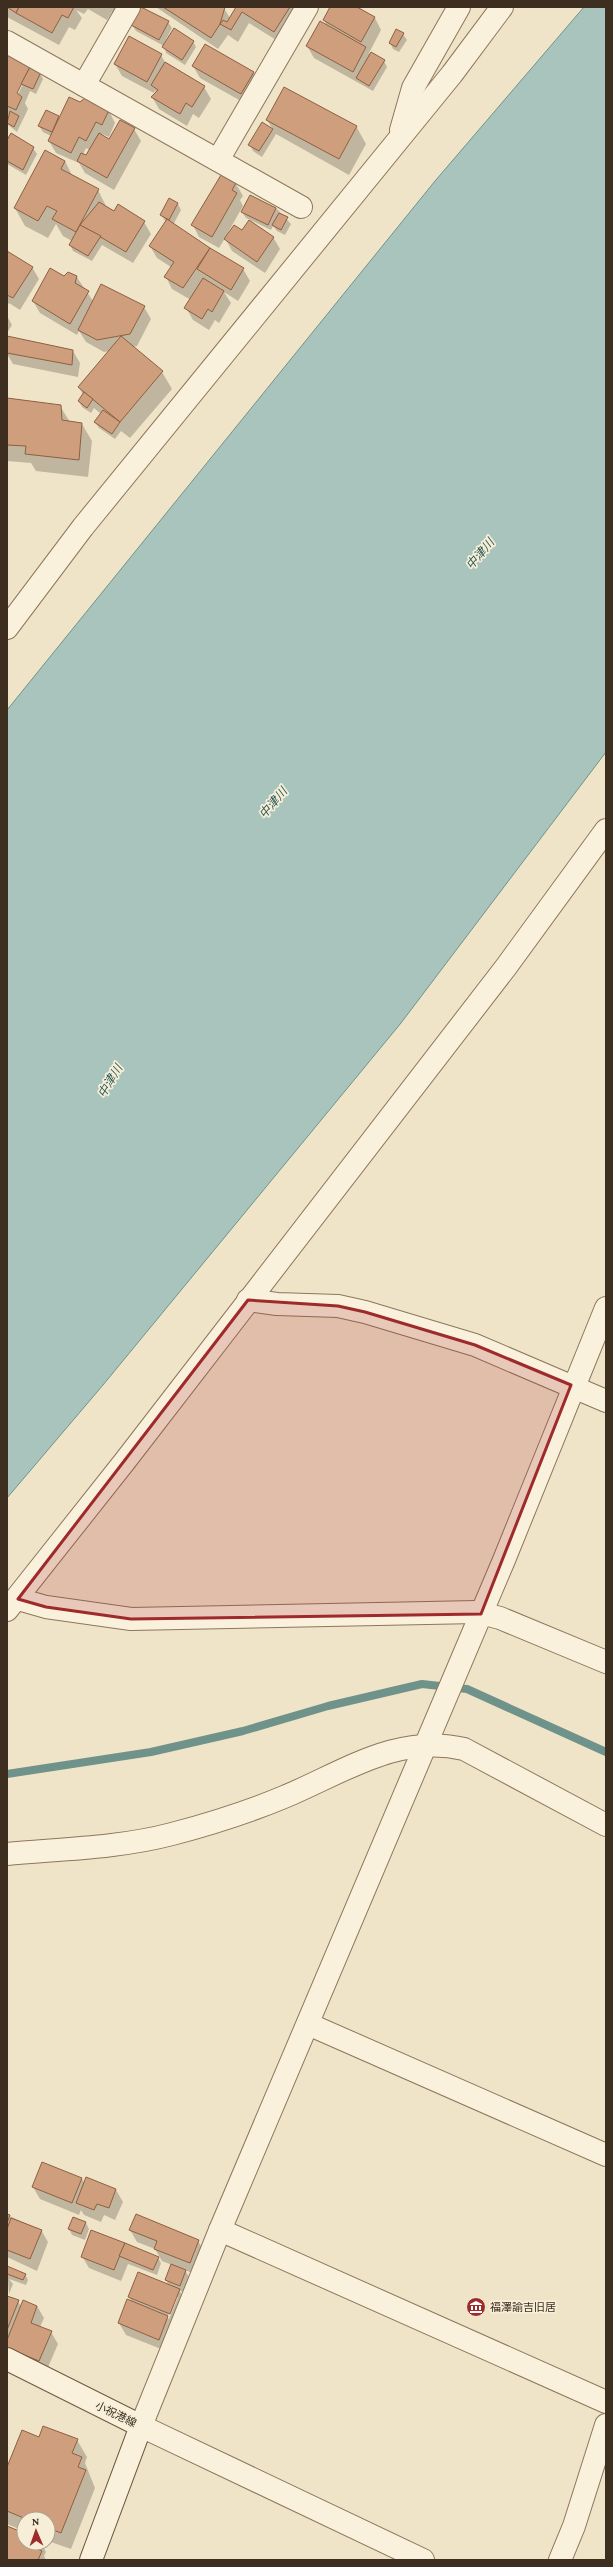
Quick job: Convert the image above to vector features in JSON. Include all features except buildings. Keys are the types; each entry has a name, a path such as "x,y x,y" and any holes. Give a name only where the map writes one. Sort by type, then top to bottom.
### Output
{"street":[{"path":"84,85 129,7"},
{"path":"218,160 307,7"},
{"path":"399,136 413,88 459,7"},
{"path":"7,628 83,526 399,136 452,74 502,7"},
{"path":"7,42 301,207"},
{"path":"13,1604 506,966 606,830"},
{"path":"248,1300 277,1304 338,1306 365,1312 476,1344 606,1401"},
{"path":"423,2560 392,2554 141,2426 220,2230 481,1614 606,1308"},
{"path":"13,1604 46,1607 131,1620 452,1612 481,1614 500,1618 606,1662"},
{"path":"7,1854 125,1843 170,1835 211,1823 284,1797 369,1757 425,1746 446,1745 464,1749 606,1825"},
{"path":"308,2024 606,2155"},
{"path":"220,2230 606,2402"},
{"name":"小祝港線","path":"7,2359 141,2426 91,2560"},
{"path":"560,2560 574,2526 606,2425"}],"highlighted area":[{"path":"248,1300 338,1306 365,1312 475,1345 571,1385 481,1614 131,1619 46,1607 18,1599"}],"water":[{"name":"中津川","path":"584,7 606,7 606,752 401,1023 103,1385 7,1498 7,710 435,181"}],"waterway":[{"path":"7,1774 151,1752 243,1731 328,1706 422,1684 467,1689 606,1752"}],"place":[{"name":"福澤諭吉旧居","path":"476,2307"}]}
